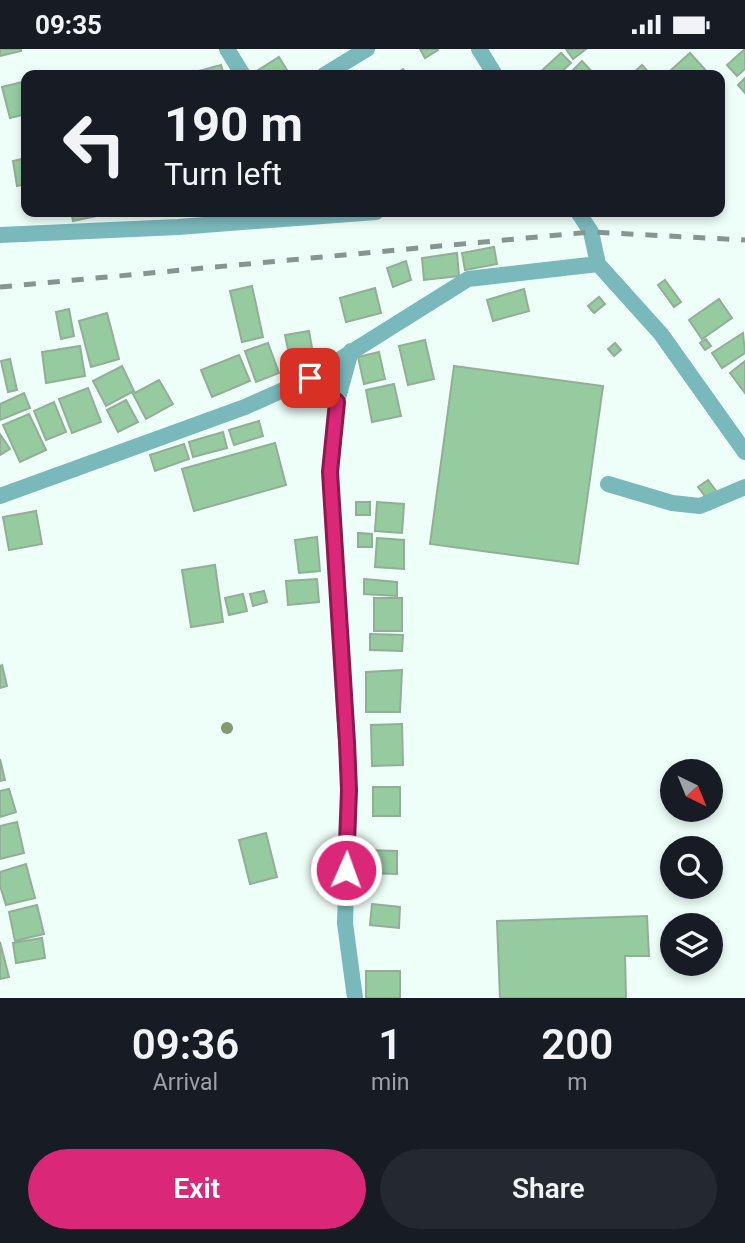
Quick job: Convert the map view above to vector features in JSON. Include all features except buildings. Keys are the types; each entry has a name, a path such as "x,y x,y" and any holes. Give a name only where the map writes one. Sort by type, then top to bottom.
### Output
{"street":[{"path":"227,49 240,70"},
{"path":"332,70 367,49"},
{"path":"479,49 492,70"},
{"path":"0,235 178,227 310,217"},
{"path":"581,217 591,232 598,264 661,334 745,452"},
{"path":"1,494 245,407 310,378 468,279 598,264"},
{"path":"351,351 337,402 330,472 349,790 345,923 355,998"},
{"path":"310,378 337,402"},
{"path":"608,485 673,503 700,506 745,487"}],"railway":[{"path":"0,287 591,232 745,240"}],"route":[{"path":"310,378 337,402 330,472 349,790 346,870"}]}
